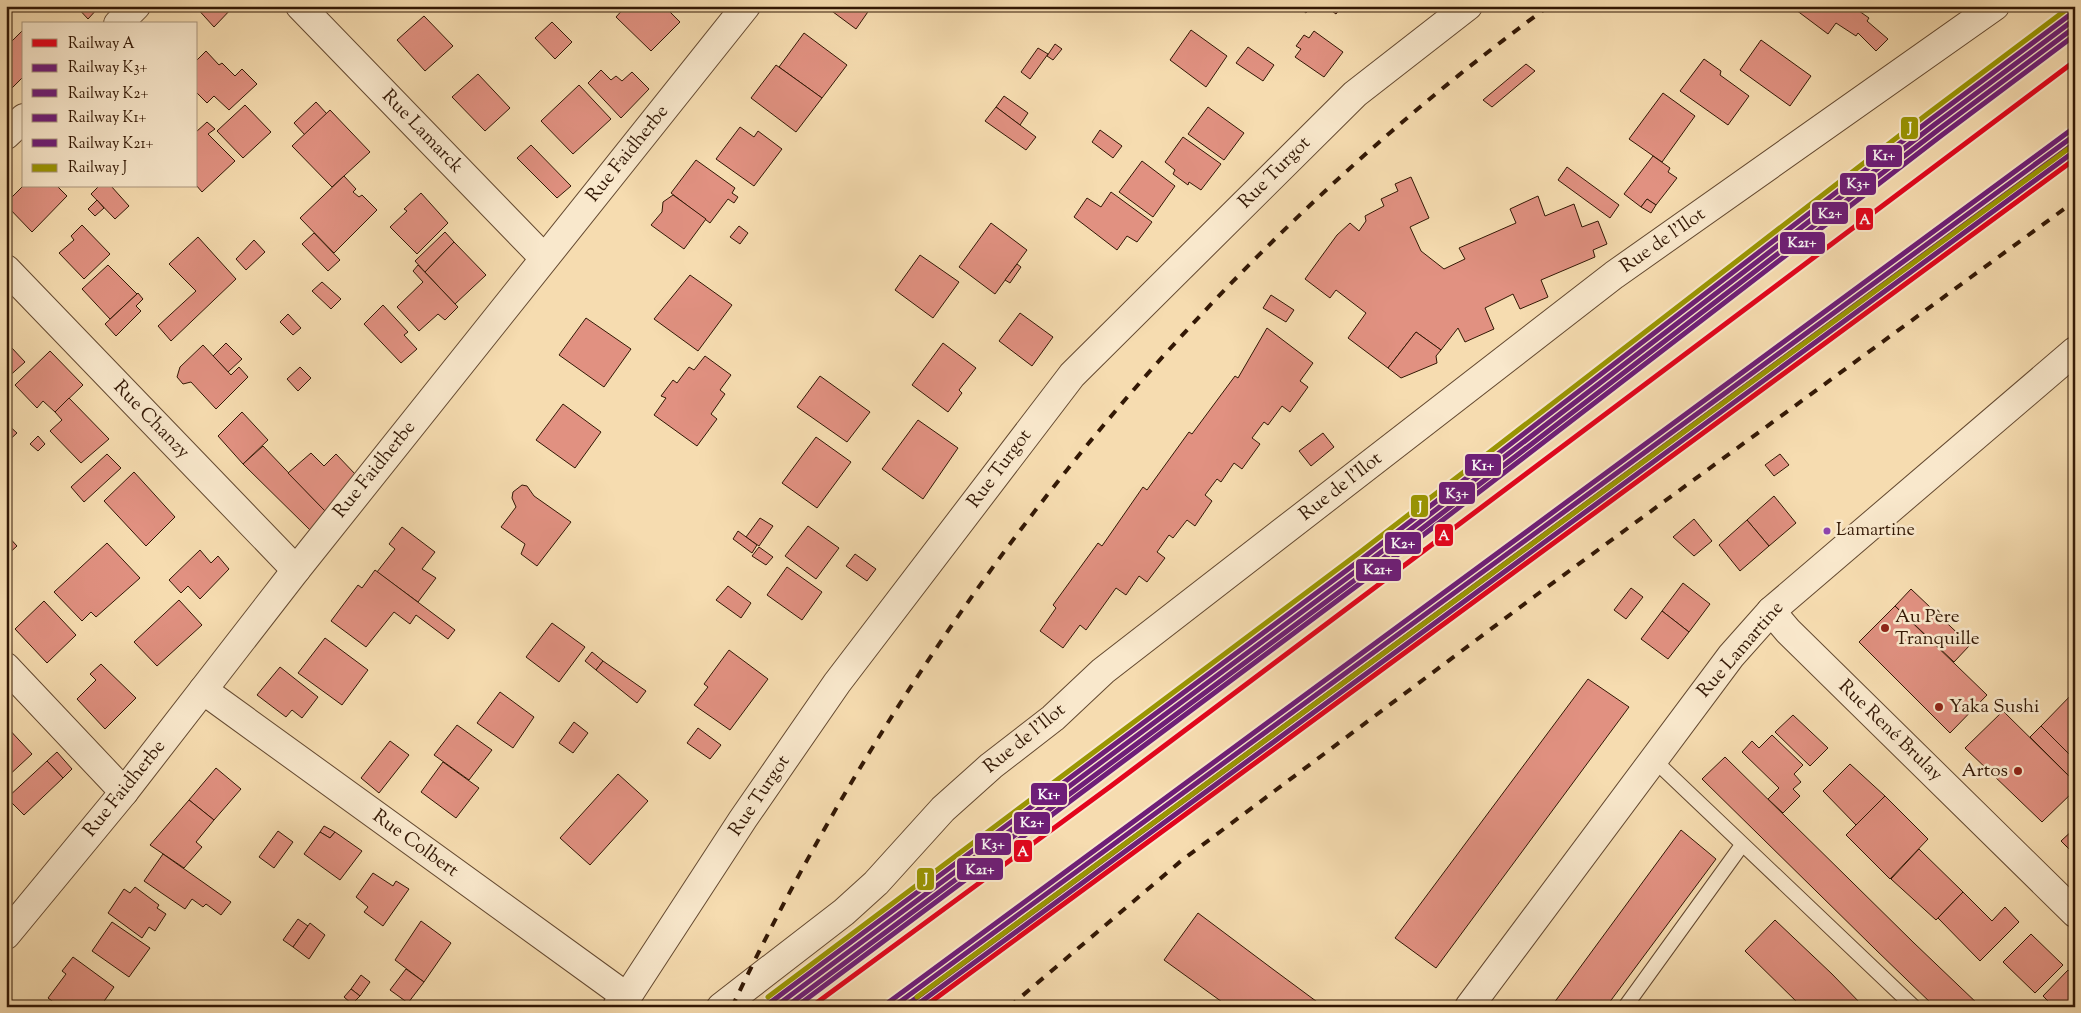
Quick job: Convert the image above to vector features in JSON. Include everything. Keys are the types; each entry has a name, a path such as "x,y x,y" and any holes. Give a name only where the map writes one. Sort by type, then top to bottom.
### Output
{"street":[{"path":"120,22 136,6"},
{"name":"Rue Lamarck","path":"300,6 544,258"},
{"name":"Rue Turgot","path":"622,1002 743,819 837,683 1072,375 1356,94 1468,6"},
{"name":"Rue de l'Ilot","path":"720,1007 844,912 876,884 943,809 991,766 1053,718 1103,671 1614,275 1995,6"},
{"name":"Rue Faidherbe","path":"6,935 124,792 296,570 544,258 735,10"},
{"path":"6,136 22,120"},
{"name":"Rue Chanzy","path":"6,269 296,570"},
{"name":"Rue Lamartine","path":"1469,1007 1731,656 1771,611 2075,351"},
{"name":"Rue René Brulay","path":"1771,611 1788,631 2075,913"},
{"path":"6,667 124,792"},
{"name":"Rue Colbert","path":"203,690 622,1002"}],"lane":[{"path":"1653,759 1914,1007"},
{"path":"1624,1007 1742,844"}],"building":[{"path":"76,6 98,6 99,7 88,19"},
{"path":"195,6 234,6 214,27"},
{"path":"626,6 664,6 680,22 651,51 616,17"},
{"path":"825,6 872,6 856,29"},
{"path":"1297,6 1312,6 1306,13"},
{"path":"1325,6 1342,6 1336,14"},
{"path":"1798,6 1852,6 1869,18 1867,21 1888,39 1876,51 1858,33 1856,36 1836,23 1828,34 1796,10"},
{"path":"424,16 453,46 425,71 397,40"},
{"path":"552,22 572,42 555,59 535,38"},
{"path":"1191,30 1227,56 1206,87 1170,60"},
{"path":"22,31 22,78 9,91 6,88 6,36 11,42"},
{"path":"1314,31 1343,52 1324,77 1295,57 1301,49 1296,46 1304,35 1309,38"},
{"path":"804,33 847,65 822,98 779,67"},
{"path":"1761,40 1811,76 1790,106 1740,70"},
{"path":"1055,44 1062,49 1053,60 1047,56"},
{"path":"1248,47 1274,65 1263,81 1236,63"},
{"path":"1038,48 1048,54 1030,79 1021,72"},
{"path":"206,51 219,65 222,63 235,76 242,69 257,84 229,110 214,96 207,103 198,94 198,59"},
{"path":"1704,59 1721,71 1720,75 1749,96 1728,125 1680,91"},
{"path":"1526,64 1535,71 1492,107 1483,100"},
{"path":"776,65 822,98 796,132 751,98"},
{"path":"601,70 611,80 616,76 622,81 632,72 649,89 621,118 588,83"},
{"path":"478,74 510,108 485,131 452,97"},
{"path":"579,85 611,119 573,154 541,121"},
{"path":"1663,93 1695,116 1662,162 1629,139"},
{"path":"1004,96 1028,113 1020,125 996,107"},
{"path":"316,102 327,114 305,135 294,123"},
{"path":"245,105 271,132 243,158 217,131"},
{"path":"996,107 1036,137 1026,150 985,121"},
{"path":"1208,107 1244,133 1224,160 1188,134"},
{"path":"330,110 370,152 332,187 292,146"},
{"path":"207,122 215,129 208,134 235,161 202,192 198,187 198,130"},
{"path":"740,127 754,137 758,131 782,149 754,186 716,159"},
{"path":"1100,130 1122,146 1113,158 1092,142"},
{"path":"1183,137 1221,164 1201,190 1189,182 1188,185 1173,174 1175,170 1165,162"},
{"path":"531,145 571,186 557,198 517,158"},
{"path":"1653,156 1670,168 1668,172 1677,178 1656,205 1647,199 1641,207 1624,194"},
{"path":"696,160 735,188 732,193 738,197 734,203 728,199 710,223 671,193"},
{"path":"1142,161 1175,186 1153,217 1119,192"},
{"path":"1567,167 1619,205 1610,218 1558,180"},
{"path":"344,176 356,189 353,192 359,197 362,195 377,210 334,253 300,218"},
{"path":"1411,177 1429,218 1410,227 1421,251 1444,269 1465,259 1459,248 1516,223 1510,209 1538,196 1545,216 1574,204 1582,227 1598,221 1607,244 1593,250 1595,257 1541,280 1548,297 1520,309 1513,294 1485,308 1494,329 1465,342 1458,328 1441,350 1416,332 1388,368 1348,338 1366,313 1336,290 1330,298 1305,279 1337,235 1350,223 1359,231 1366,221 1365,216 1384,206 1381,199 1398,191 1395,184"},
{"path":"22,187 59,188 67,196 32,232 6,203"},
{"path":"97,188 113,188 129,206 115,219 91,194"},
{"path":"1111,192 1152,222 1137,242 1127,236 1117,250 1074,217 1087,198 1101,207"},
{"path":"421,193 448,223 417,254 390,227 407,211 404,209"},
{"path":"673,195 706,219 684,249 651,225 662,212 663,202"},
{"path":"1647,199 1656,205 1651,213 1641,207"},
{"path":"97,200 104,208 95,216 88,209"},
{"path":"991,223 1027,250 995,294 959,267"},
{"path":"82,225 110,254 84,279 59,253 74,240 71,236"},
{"path":"739,226 748,233 740,244 730,237"},
{"path":"445,232 454,242 425,272 415,261"},
{"path":"314,233 340,260 328,271 302,244"},
{"path":"198,237 236,279 171,341 158,326 196,291 169,264"},
{"path":"254,240 265,252 246,270 236,259"},
{"path":"454,242 486,275 455,304 425,272"},
{"path":"920,255 959,282 933,318 895,290"},
{"path":"1017,264 1021,267 1010,283 1005,280"},
{"path":"108,265 137,294 110,319 82,289"},
{"path":"418,265 458,307 445,320 438,314 419,331 397,307 423,282 413,271"},
{"path":"690,275 732,305 698,351 654,319"},
{"path":"322,282 341,299 331,309 312,291"},
{"path":"138,293 143,299 136,306 141,311 116,336 105,324"},
{"path":"1271,295 1294,310 1286,322 1263,308"},
{"path":"383,305 408,332 404,335 417,349 401,363 364,324"},
{"path":"1020,313 1053,337 1032,366 999,341"},
{"path":"288,314 301,328 293,335 280,322"},
{"path":"586,318 631,349 604,387 559,355"},
{"path":"1267,328 1313,363 1300,381 1308,387 1290,412 1282,406 1268,425 1264,422 1252,438 1260,444 1242,469 1234,463 1221,482 1217,479 1205,495 1212,501 1195,526 1187,520 1173,538 1169,535 1157,552 1165,558 1147,582 1139,576 1126,595 1116,588 1086,630 1080,625 1063,648 1040,631 1056,608 1053,605 1098,543 1102,546 1143,487 1147,490 1189,432 1192,434 1235,376 1238,378"},
{"path":"1416,332 1441,350 1436,356 1437,363 1401,378 1388,368"},
{"path":"226,343 242,359 228,372 213,356"},
{"path":"943,343 976,368 959,390 962,393 948,412 912,385"},
{"path":"203,345 231,375 239,367 248,377 216,409 191,382 183,384 177,377 180,367"},
{"path":"11,347 25,362 6,379 6,351"},
{"path":"50,351 83,385 55,412 43,401 37,408 15,385"},
{"path":"705,356 731,375 720,390 725,394 711,414 717,419 697,446 654,415 666,398 661,396 673,380 677,383 689,367 694,370"},
{"path":"300,367 311,378 298,391 287,379"},
{"path":"820,376 870,412 847,442 797,407"},
{"path":"69,398 109,439 81,463 50,431 62,420 55,412"},
{"path":"563,404 601,432 575,468 536,440"},
{"path":"242,412 268,440 243,464 218,436"},
{"path":"918,420 958,448 923,499 882,469"},
{"path":"6,423 17,433 6,443"},
{"path":"1323,433 1334,447 1311,466 1299,451"},
{"path":"38,436 45,444 38,451 30,444"},
{"path":"816,437 851,462 817,508 782,483"},
{"path":"263,446 326,512 311,531 243,464"},
{"path":"311,453 324,466 336,454 356,475 326,512 288,473"},
{"path":"107,454 121,468 84,502 71,487"},
{"path":"1780,454 1789,465 1774,476 1765,465"},
{"path":"134,472 175,517 146,546 104,501"},
{"path":"522,485 527,486 534,496 571,522 537,566 521,554 525,544 501,527 516,507 512,498 513,492"},
{"path":"1774,496 1796,523 1769,546 1747,520"},
{"path":"760,518 773,526 759,546 746,537"},
{"path":"1694,519 1712,541 1694,556 1673,537"},
{"path":"1747,520 1769,546 1740,571 1719,545"},
{"path":"808,526 839,548 816,579 785,556"},
{"path":"402,527 435,552 422,569 436,578 418,602 377,572 395,549 389,544"},
{"path":"738,531 757,545 752,553 733,539"},
{"path":"6,534 17,546 6,556"},
{"path":"107,543 140,578 96,617 91,612 82,621 54,592"},
{"path":"759,547 773,557 766,565 752,556"},
{"path":"200,550 211,563 218,556 229,569 200,599 188,586 181,593 169,580"},
{"path":"855,554 876,569 867,581 846,566"},
{"path":"787,567 822,592 802,620 767,595"},
{"path":"375,570 455,630 448,639 416,615 410,624 394,612 366,647 331,621 358,585 362,588"},
{"path":"1683,583 1710,604 1689,632 1662,611"},
{"path":"728,586 751,603 741,618 716,600"},
{"path":"1631,588 1643,597 1626,619 1614,610"},
{"path":"1911,589 1970,645 1954,662 1895,606"},
{"path":"179,600 202,625 157,666 134,642"},
{"path":"44,601 76,635 47,663 15,629"},
{"path":"1895,606 1987,695 1950,733 1859,642"},
{"path":"1662,611 1689,632 1668,659 1641,639"},
{"path":"552,623 585,647 559,682 526,657"},
{"path":"325,638 368,670 342,705 298,673"},
{"path":"729,650 768,679 730,730 694,705 708,687 704,684"},
{"path":"592,652 603,661 596,670 585,661"},
{"path":"603,661 646,691 637,703 596,670"},
{"path":"101,664 136,698 105,729 77,699 96,680 90,674"},
{"path":"280,667 318,697 302,718 292,710 286,717 257,695"},
{"path":"1588,679 1629,707 1436,968 1395,938"},
{"path":"2075,691 2075,760 2041,726"},
{"path":"500,692 534,717 513,748 477,723"},
{"path":"2003,711 2075,782 2075,790 2042,822 1965,748"},
{"path":"1793,715 1828,748 1810,766 1775,732"},
{"path":"574,722 588,733 573,753 559,743"},
{"path":"457,725 492,750 469,780 434,755"},
{"path":"6,726 32,754 6,778"},
{"path":"2041,726 2075,760 2075,782 2030,737"},
{"path":"698,728 721,745 710,759 687,743"},
{"path":"1772,735 1803,765 1794,774 1801,782 1793,789 1800,796 1783,813 1768,799 1779,788 1742,752 1752,741 1759,748"},
{"path":"390,741 409,755 379,793 361,778"},
{"path":"57,752 72,769 63,778 47,761"},
{"path":"1725,757 1981,1007 1935,1007 1875,949 1702,779"},
{"path":"47,761 63,778 24,815 7,798"},
{"path":"443,762 479,788 456,818 421,792"},
{"path":"1850,764 1885,796 1856,825 1823,791"},
{"path":"216,768 241,789 214,820 189,800"},
{"path":"618,774 648,801 590,865 560,838"},
{"path":"1885,796 1928,839 1890,879 1846,835"},
{"path":"189,800 214,820 196,842 202,847 184,868 150,845"},
{"path":"324,826 335,832 330,838 320,832"},
{"path":"2075,828 2075,855 2061,841"},
{"path":"1681,830 1716,859 1606,1007 1551,1007"},
{"path":"278,831 293,842 274,868 259,857"},
{"path":"320,832 330,838 335,832 362,851 340,880 304,854"},
{"path":"1919,849 1963,892 1936,920 1891,879"},
{"path":"163,854 231,902 221,915 206,904 203,907 192,899 185,909 144,881"},
{"path":"373,873 393,886 396,881 409,889 383,926 364,912 368,907 356,897"},
{"path":"135,887 159,905 157,908 166,914 155,931 149,927 142,938 108,913 124,889 130,893"},
{"path":"1963,892 1992,921 2005,907 2019,922 1980,961 1938,918"},
{"path":"1198,913 1324,1007 1229,1007 1164,960"},
{"path":"298,919 308,926 293,947 283,940"},
{"path":"1775,920 1864,1007 1802,1007 1745,951"},
{"path":"421,921 451,943 424,982 395,960"},
{"path":"112,922 150,948 129,977 92,951"},
{"path":"310,923 325,935 309,959 293,947"},
{"path":"2031,934 2063,965 2035,993 2003,962"},
{"path":"73,957 114,987 100,1007 60,1007 48,998 66,974 62,971"},
{"path":"406,969 424,982 408,1003 390,990"},
{"path":"2068,970 2075,977 2075,1007 2054,1007 2043,996"},
{"path":"361,975 370,982 360,996 351,989"},
{"path":"351,989 360,996 352,1004 344,997"}],"railway":[{"path":"732,1007 806,862 889,721 980,586 1079,456 1185,332 1299,215 1421,106 1549,6"},
{"path":"1009,1007 1181,861 1535,596 2075,201"}],"rail line":[{"name":"J","path":"768,997 1359,553 1926,115 2067,9"},
{"name":"K1+","path":"771,1002 1363,558 1930,120 2071,14"},
{"name":"K3+","path":"775,1007 1367,563 1934,125 2075,19"},
{"name":"K2+","path":"786,1007 1371,568 1938,130 2075,27"},
{"name":"K21+","path":"796,1007 1374,573 1942,135 2075,35"},
{"name":"A","path":"811,1007 1111,786 2075,61"},
{"name":"K1+","path":"889,1002 2071,130"},
{"name":"K3+","path":"893,1007 2075,135"},
{"name":"K2+","path":"904,1007 2075,143"},
{"name":"J","path":"917,997 2068,149"},
{"name":"K21+","path":"914,1007 2075,151"},
{"name":"A","path":"924,1007 2075,159"}],"place":[{"name":"Lamartine","path":"1827,531"},
{"name":"Au Père Tranquille","path":"1885,628"},
{"name":"Yaka Sushi","path":"1939,707"},
{"name":"Artos","path":"2018,771"}]}
